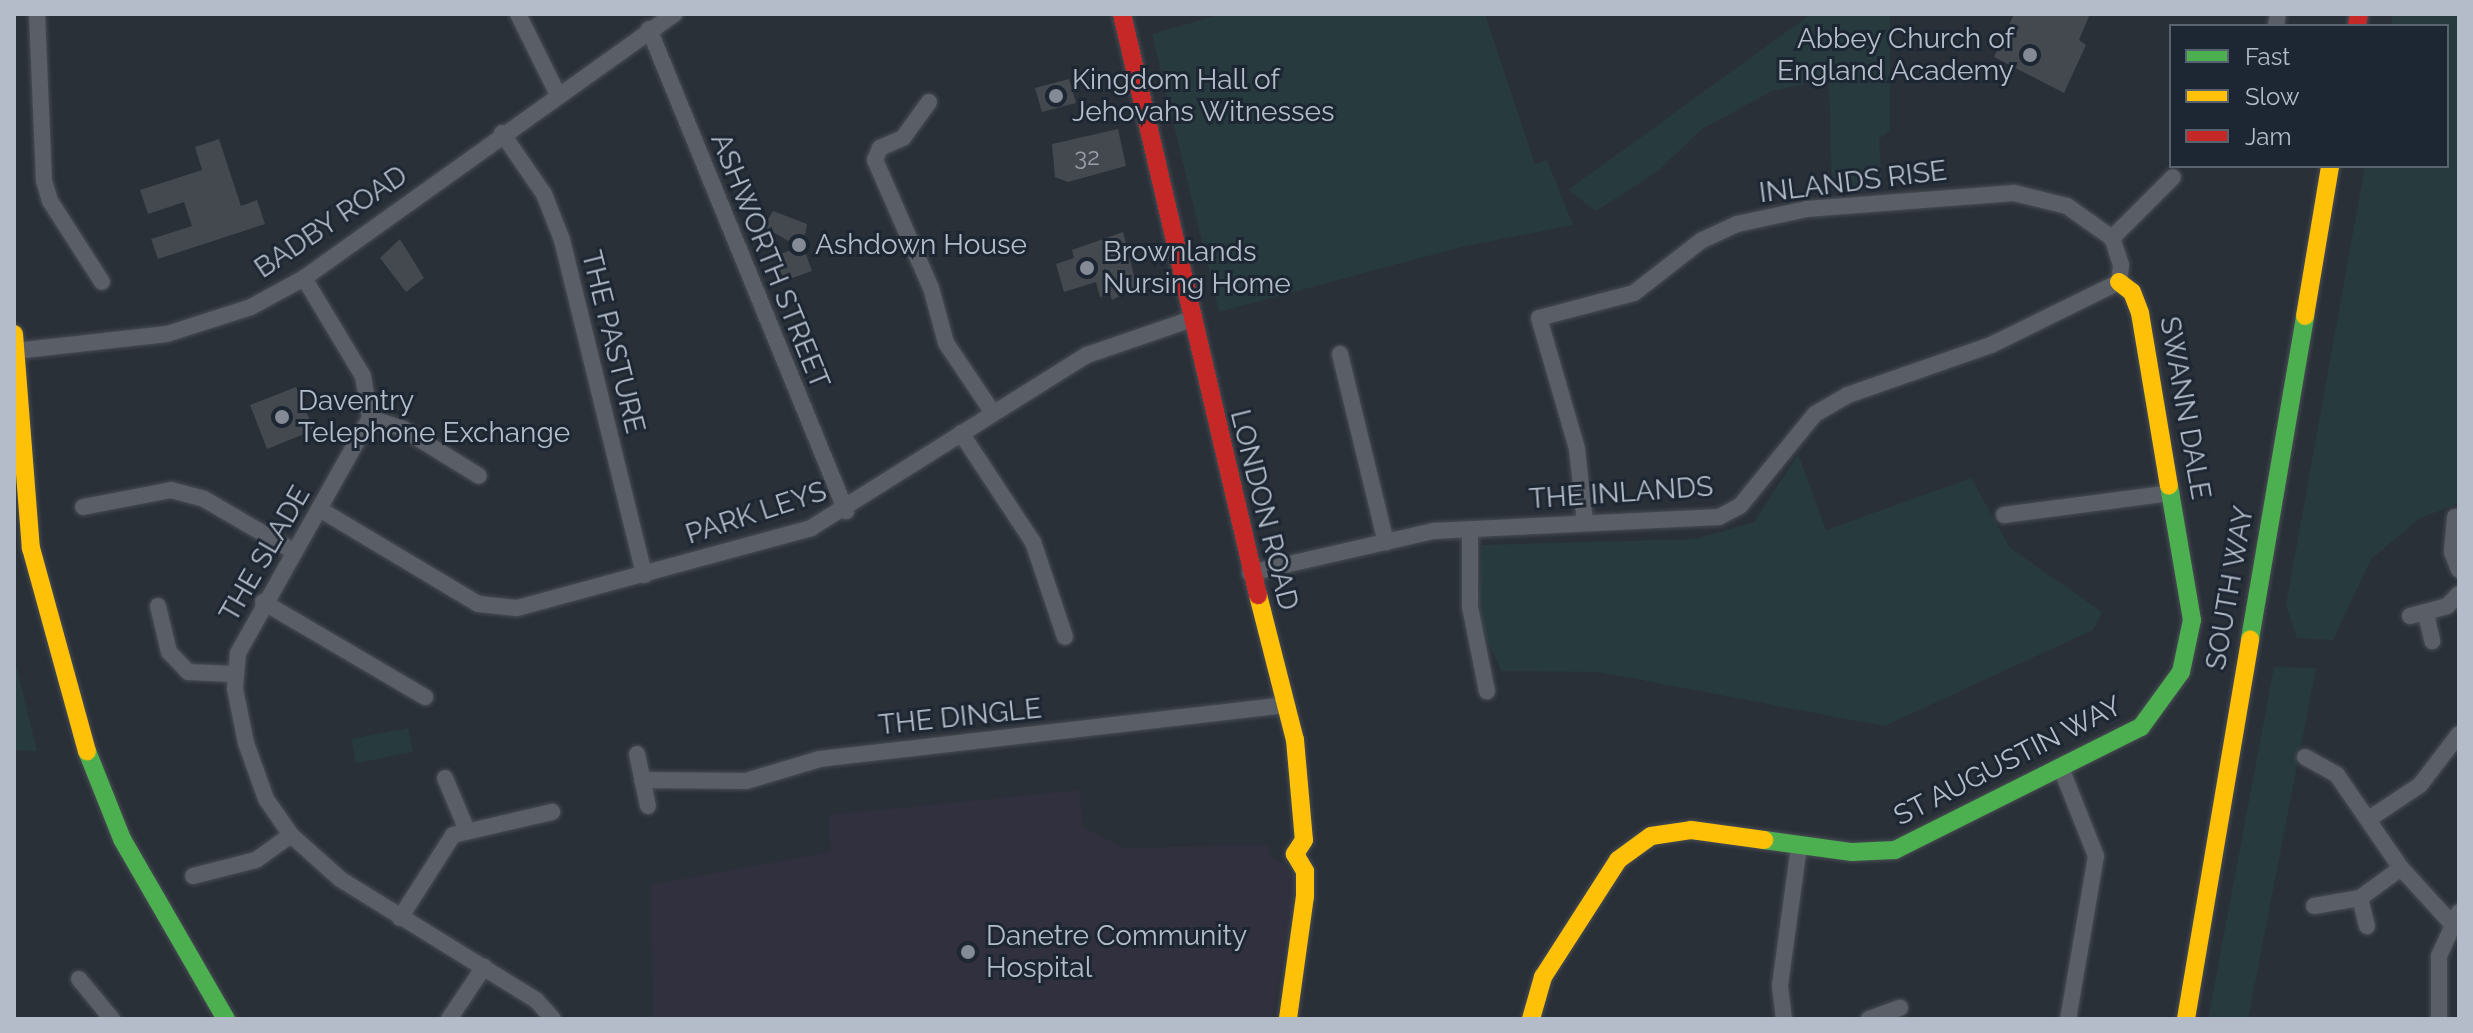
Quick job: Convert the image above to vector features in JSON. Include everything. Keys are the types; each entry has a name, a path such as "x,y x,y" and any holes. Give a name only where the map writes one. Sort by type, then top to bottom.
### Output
{"street":[{"path":"37,14 44,181 50,201 102,282"},
{"path":"518,14 557,93"},
{"name":"BADBY ROAD","path":"15,351 167,334 251,307 304,278 557,93 674,14"},
{"name":"LONDON ROAD","path":"1122,14 1189,320 1250,573 1295,740 1304,840 1295,854 1305,871 1288,1019"},
{"name":"ASHWORTH STREET","path":"649,29 846,511"},
{"path":"929,102 903,138 880,148 875,160 931,288 946,343 993,413"},
{"name":"THE PASTURE","path":"502,133 544,194 562,240 644,575"},
{"name":"SOUTH WAY","path":"2186,1019 2330,168"},
{"path":"2119,282 2121,265 2112,238 2173,177"},
{"name":"INLANDS RISE","path":"1585,523 1577,449 1539,318 1634,293 1702,240 1737,224 1807,209 2014,193 2067,206 2112,238"},
{"path":"304,278 363,376 370,418 403,429 479,476"},
{"name":"SWANN DALE","path":"2119,282 2132,292 2140,313 2192,620 2170,692"},
{"name":"THE INLANDS","path":"1250,573 1386,542 1470,529 1719,517 1740,506 1788,440 1837,401 1991,345 2119,282"},
{"name":"PARK LEYS","path":"321,510 496,610 644,575 811,528 846,511 961,433 1087,355 1189,320"},
{"path":"14,334 31,548 76,724 122,839 226,1019"},
{"path":"1340,354 1386,542"},
{"name":"THE SLADE","path":"234,674 263,602 321,510 370,418"},
{"path":"961,433 1033,542 1065,637"},
{"path":"83,507 171,490 204,499 295,552"},
{"path":"2004,515 2172,493"},
{"path":"2455,517 2452,552 2459,570"},
{"path":"1470,529 1470,607 1487,691"},
{"path":"2432,641 2418,615 2459,594"},
{"path":"263,602 425,697"},
{"path":"158,606 169,652 188,672 234,674 257,777 291,835 340,879 536,1000 553,1019"},
{"name":"ST AUGUSTIN WAY","path":"1531,1019 1555,952 1615,864 1638,844 1668,831 1691,830 1799,846 1895,850 2141,727 2170,692"},
{"name":"THE DINGLE","path":"642,780 746,781 820,759 1285,705"},
{"path":"2369,819 2420,785 2459,734"},
{"path":"637,754 648,806"},
{"path":"2305,757 2337,775 2401,868 2455,918 2439,956 2439,1019"},
{"path":"2061,768 2096,856 2068,1019"},
{"path":"445,778 466,828"},
{"path":"400,918 439,854 466,828 552,812"},
{"path":"193,876 256,860 291,835"},
{"path":"1784,1019 1780,985 1799,846"},
{"path":"2314,906 2360,898 2401,868"},
{"path":"2360,898 2367,926"},
{"path":"449,1019 484,967"},
{"path":"79,979 112,1019"},
{"path":"1869,1019 1900,1008"}],"shaded area":[{"name":"Danetre Community Hospital","path":"1080,790 1082,826 1123,848 1267,845 1270,857 1285,864 1297,880 1272,1019 653,1019 651,885 831,852 828,815"}],"green space":[{"path":"1222,14 1485,14 1535,164 1547,160 1573,225 1461,247 1219,312 1152,34"},
{"path":"1811,14 1890,14 1890,130 1879,139 1882,189 1832,190 1829,79 1772,91 1702,129 1658,171 1596,211 1568,190"},
{"path":"2393,14 2459,14 2459,503 2419,519 2371,559 2333,640 2297,638 2286,605 2365,168 2449,168 2449,24 2391,24"},
{"path":"1798,454 1826,530 1971,478 2010,548 2102,612 2093,630 1884,726 1599,672 1501,671 1478,618 1482,545 1697,539 1754,522"},
{"path":"15,661 37,751 14,750"},
{"path":"2274,667 2316,668 2248,1019 2208,1019"},
{"path":"408,728 413,752 356,763 351,739"}],"building":[{"path":"2014,14 2090,14 2079,40 2086,45 2064,93 1994,57"},
{"name":"Kingdom Hall of Jehovahs Witnesses","path":"1069,79 1076,103 1042,112 1035,88"},
{"path":"1118,129 1126,166 1068,182 1055,177 1052,144"},
{"path":"219,139 241,206 257,200 265,224 158,259 151,239 192,226 184,202 148,214 140,190 202,170 195,147"},
{"name":"Ashdown House","path":"773,211 807,224 803,246 812,271 784,281 775,256 799,247 764,227"},
{"name":"Brownlands Nursing Home","path":"1123,232 1137,287 1112,300 1110,294 1100,297 1096,282 1064,292 1056,264 1074,258 1072,250"},
{"path":"400,239 424,278 406,292 380,258"},
{"name":"Daventry Telephone Exchange","path":"296,387 314,430 267,449 250,405"}],"traffic: fast":[{"path":"2250,639 2305,316"},
{"path":"1764,840 1852,852 1895,850 2141,727 2181,672 2192,620 2169,486"},
{"path":"87,751 122,839 226,1019"}],"traffic: slow":[{"path":"2305,316 2330,168"},
{"path":"2119,282 2132,292 2140,313 2169,486"},
{"path":"14,334 31,548 87,751"},
{"path":"1258,595 1295,740 1304,840 1295,854 1305,871 1305,896 1288,1019"},
{"path":"2186,1019 2250,639"},
{"path":"1531,1019 1543,977 1618,860 1651,836 1691,830 1764,840"}],"traffic: jam":[{"path":"1122,14 1258,595"},
{"path":"2357,24 2359,14"}],"place":[{"name":"Abbey Church of England Academy","path":"2030,55"},
{"name":"Kingdom Hall of Jehovahs Witnesses","path":"1056,96"},
{"name":"Ashdown House","path":"799,245"},
{"name":"Brownlands Nursing Home","path":"1087,268"},
{"name":"Daventry Telephone Exchange","path":"282,417"},
{"name":"Danetre Community Hospital","path":"968,952"}]}
